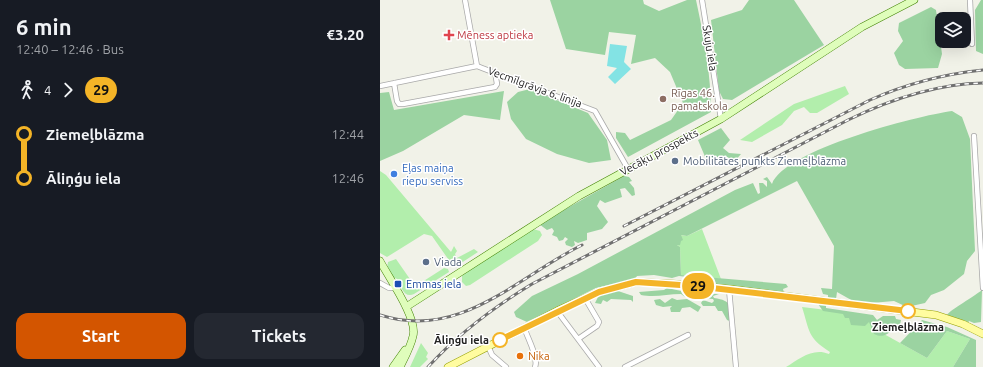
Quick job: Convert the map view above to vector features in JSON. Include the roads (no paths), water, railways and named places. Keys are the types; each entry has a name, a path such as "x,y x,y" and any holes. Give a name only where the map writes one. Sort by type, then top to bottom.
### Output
{"main road":[{"name":"Vecāķu prospekts","path":"406,307 580,196 628,168 722,119 862,27 914,0"},
{"path":"380,261 394,288 412,316 414,327 413,336 400,367"},
{"path":"448,367 524,327 585,298 599,292 636,282 729,289 936,315 982,332"},
{"path":"393,367 410,344"}],"street":[{"path":"465,0 477,66"},
{"name":"Skuju iela","path":"702,0 722,119"},
{"path":"970,0 972,44"},
{"name":"Vecmīlgrāvja 6. līnija","path":"380,86 477,66 595,111 628,168"},
{"path":"394,83 397,101 399,104 403,104 495,87 497,84 495,72"},
{"path":"974,136 977,195 981,217 983,288"},
{"path":"977,195 983,195"},
{"path":"380,283 389,288 394,288"},
{"path":"729,289 736,367"},
{"path":"578,338 597,326 599,322 585,298"},
{"path":"557,311 599,367"},
{"path":"524,327 536,357 535,367"},
{"path":"625,367 688,335"},
{"path":"488,346 492,354 503,366"}],"railway":[{"path":"624,226 870,100 925,80 983,70"},
{"path":"428,367 464,332 504,302 532,284 848,120 864,112 914,94 948,86 983,83"},
{"path":"380,315 409,321 436,320 462,313 487,302 558,258 582,245"}],"place":[{"name":"Mēness aptieka","path":"449,35"},
{"name":"Rīgas 46. pamatskola","path":"663,99"},
{"name":"Mobilitātes punkts Ziemeļblāzma","path":"675,161"},
{"name":"Eļas maiņa riepu serviss","path":"394,174"},
{"name":"Viada","path":"426,262"},
{"name":"Emmas iela","path":"398,284"},
{"name":"Ziemeļblāzma","path":"908,311"},
{"name":"Āliņģu iela","path":"500,340"},
{"name":"Nika","path":"520,356"}]}
